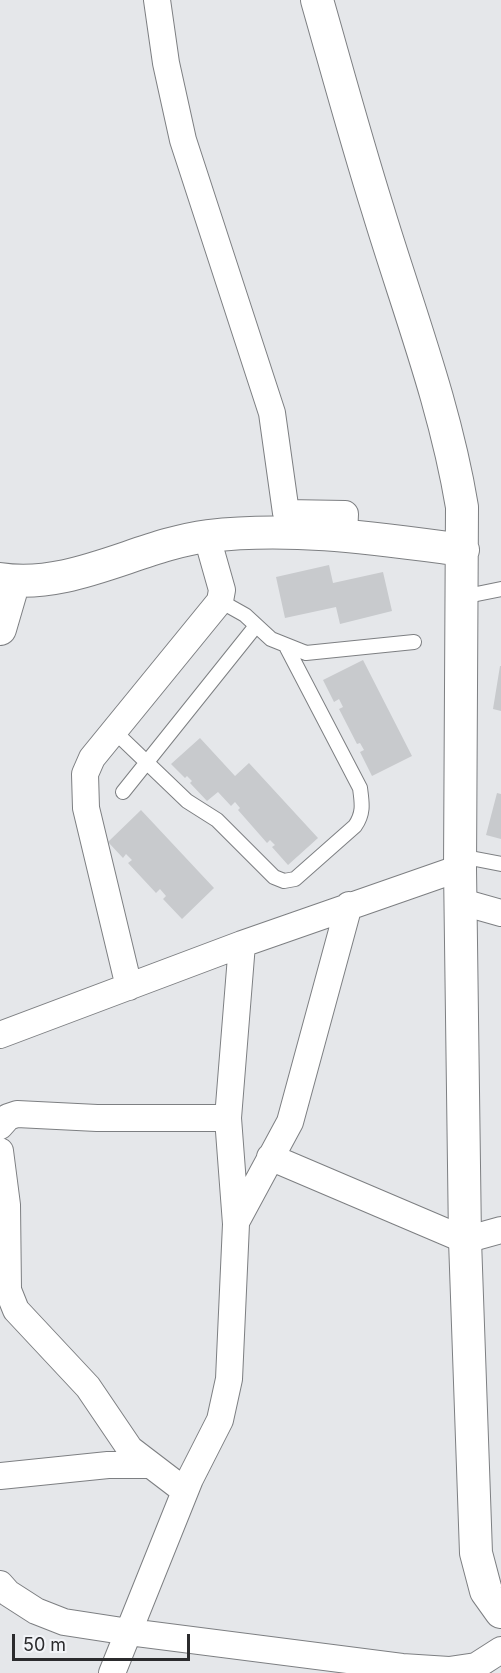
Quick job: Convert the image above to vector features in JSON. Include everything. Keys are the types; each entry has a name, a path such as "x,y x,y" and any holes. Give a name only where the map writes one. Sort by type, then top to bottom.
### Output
{"street":[{"path":"157,0 166,63 183,140 272,413 286,513 345,514 344,535"},
{"path":"317,0 378,210 431,372 453,454 462,507 460,862 465,1240 476,1553 486,1591 501,1612"},
{"path":"0,629 7,580 57,578 101,568 158,547 207,537 269,532 344,535 463,550"},
{"path":"129,987 86,808 86,774 92,758 220,601 222,590 207,537"},
{"path":"0,1035 460,862"},
{"path":"462,902 501,913"},
{"path":"236,1224 290,1122 349,905"},
{"path":"112,1673 186,1491 220,1420 229,1379 236,1224 228,1118 242,944"},
{"path":"0,1126 8,1117 17,1114 98,1118 228,1118"},
{"path":"0,1151 7,1205 8,1290 16,1310 27,1324 67,1361 88,1387 130,1449 186,1491"},
{"path":"270,1156 465,1240 501,1230"},
{"path":"0,1476 108,1465 149,1465"},
{"path":"0,1584 8,1593 36,1611 64,1622 129,1632 402,1667 449,1670 476,1666 501,1650"}],"lane":[{"path":"462,597 501,589"},
{"path":"220,601 245,615 255,627 287,648 306,653 326,653 374,645 414,642"},
{"path":"123,792 255,627"},
{"path":"114,731 187,801 217,820 274,877 284,881 295,879 355,826 362,816 362,802 360,788 287,648"},
{"path":"460,862 501,864"}],"building":[{"path":"329,565 333,583 383,572 392,611 340,624 336,607 285,618 276,577"},
{"path":"363,660 412,756 372,776 360,752 364,750 360,743 357,744 339,709 343,707 339,699 334,702 323,680"},
{"path":"501,666 501,711 493,709"},
{"path":"200,738 235,776 249,763 318,838 288,865 272,847 275,845 270,840 267,843 238,810 240,808 235,802 231,806 218,792 207,801 190,783 192,781 187,776 185,778 171,764"},
{"path":"497,793 501,794 501,839 486,835"},
{"path":"141,810 214,888 182,919 163,899 166,896 160,889 156,893 128,863 132,860 126,854 123,858 108,842"}]}
